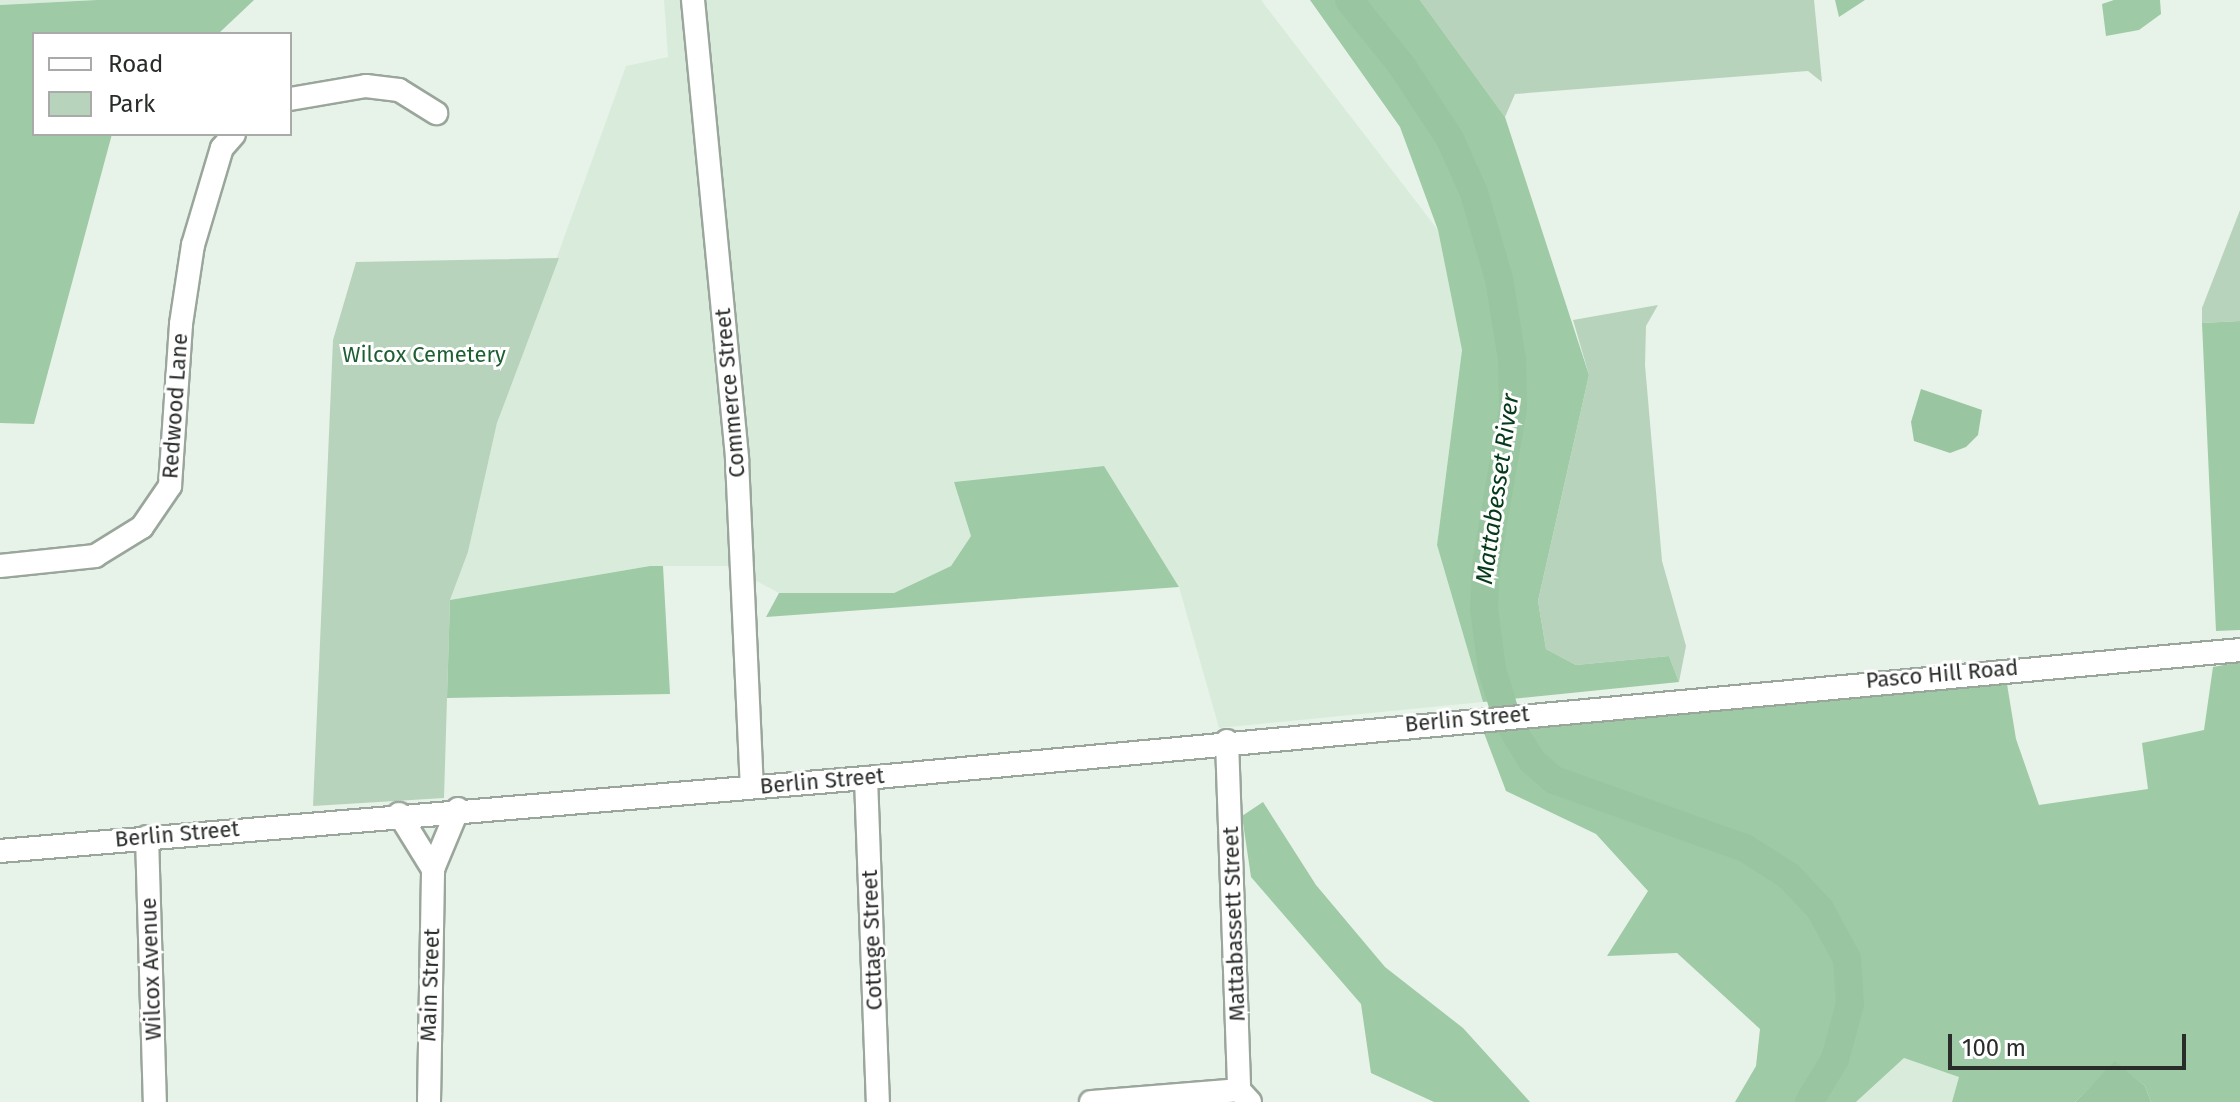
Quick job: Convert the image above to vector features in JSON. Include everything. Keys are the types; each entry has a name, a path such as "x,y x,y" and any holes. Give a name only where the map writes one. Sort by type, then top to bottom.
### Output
{"street":[{"name":"Commerce Street","path":"693,0 737,460 752,787"},
{"path":"292,99 366,86 399,90 436,113"},
{"name":"Redwood Lane","path":"0,566 95,556 142,527 170,486 181,324 193,245 222,148 232,136"},
{"name":"Pasco Hill Road","path":"1644,702 2240,650"},
{"name":"Berlin Street","path":"0,851 458,809 866,778 1644,702"},
{"name":"Mattabassett Street","path":"1227,741 1245,1096"},
{"name":"Cottage Street","path":"866,778 878,1102"},
{"name":"Main Street","path":"429,1102 433,869 458,809"},
{"path":"399,814 433,869"},
{"name":"Wilcox Avenue","path":"147,837 155,1102"},
{"path":"1091,1102 1245,1096"}],"shaded area":[{"path":"0,0 97,0 0,5"},
{"path":"97,0 254,0 220,32 32,32 32,136 111,136 34,424 0,423 0,5"},
{"path":"664,0 1261,0 1438,230 1462,350 1437,545 1483,702 1219,728 1179,587 1103,466 954,482 971,536 951,566 894,593 779,593 728,566 650,566 450,600 468,552 497,423 626,66 668,57"},
{"path":"1310,0 1420,0 1505,117 1589,375 1538,601 1546,649 1576,665 1669,656 1679,682 1483,702 1437,545 1462,350 1438,230 1400,127"},
{"path":"1835,0 1865,0 1839,17"},
{"path":"2114,0 2160,0 2161,14 2139,30 2106,36 2102,4"},
{"path":"2240,321 2240,630 2216,631 2202,323"},
{"path":"1921,389 1982,410 1978,435 1966,447 1950,453 1914,441 1911,422"},
{"path":"1104,466 1179,587 766,617 779,593 894,593 951,566 971,536 954,482"},
{"path":"663,566 670,694 447,698 450,600"},
{"path":"2240,662 2240,1102 2151,1102 2145,1086 2115,1062 2075,1102 1952,1102 1959,1077 1904,1058 1856,1102 1735,1102 1756,1066 1760,1029 1677,953 1607,956 1648,891 1596,834 1506,791 1484,733 2007,684 2016,739 2039,805 2148,789 2142,743 2204,730 2213,667"},
{"path":"1263,802 1316,885 1385,967 1463,1028 1530,1102 1434,1102 1371,1073 1361,1004 1251,877 1242,816"},
{"path":"1904,1058 1960,1077 1952,1102 1856,1102"},
{"path":"2115,1061 2145,1086 2151,1102 2075,1102"}],"green space":[{"path":"1420,0 1814,0 1822,82 1808,71 1515,94 1505,117"},
{"path":"2240,210 2240,321 2202,323 2202,308"},
{"name":"Wilcox Cemetery","path":"559,258 497,423 468,552 450,600 444,798 313,806 333,340 356,262"},
{"path":"1658,305 1646,326 1645,365 1662,561 1686,646 1679,682 1669,656 1576,665 1546,649 1538,601 1589,375 1573,320"}],"waterway":[{"name":"Mattabesset River","path":"1349,0 1402,66 1450,139 1474,193 1499,279 1512,359 1513,408 1486,565 1484,608 1492,670 1508,722 1532,761 1554,780 1745,848 1789,876 1820,909 1847,959 1850,1004 1835,1059 1809,1102"}]}
